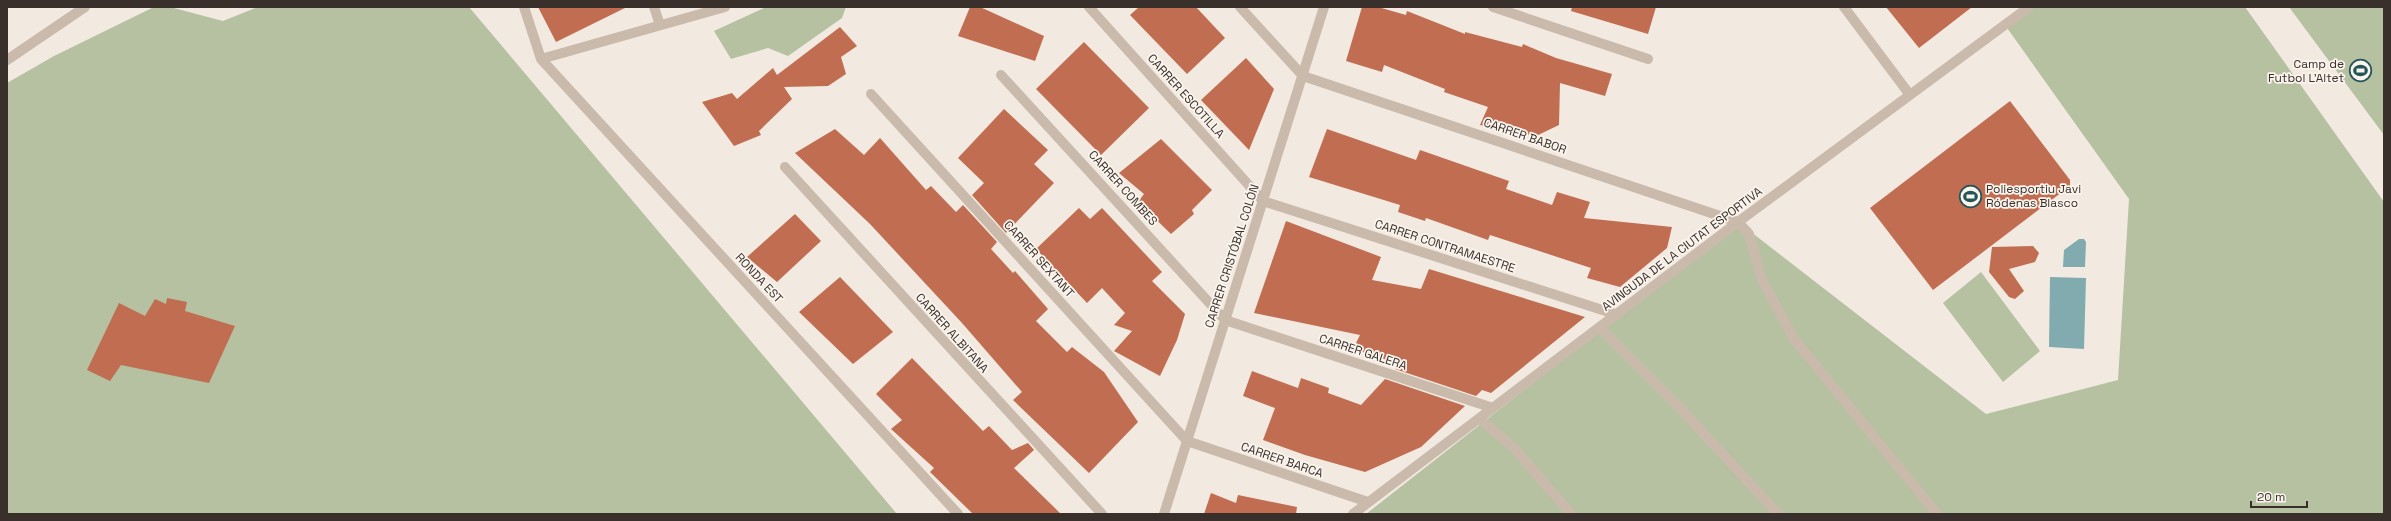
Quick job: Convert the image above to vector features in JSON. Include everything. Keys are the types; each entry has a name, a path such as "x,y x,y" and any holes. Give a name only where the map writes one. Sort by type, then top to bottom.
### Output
{"street":[{"path":"7,60 85,7"},
{"path":"524,7 540,59 724,7"},
{"path":"654,7 660,25"},
{"name":"CARRER ESCOTILLA","path":"1089,7 1263,202"},
{"path":"1240,7 1303,76"},
{"name":"CARRER CRISTÓBAL COLÓN","path":"1164,514 1324,7"},
{"path":"1493,7 1648,59"},
{"path":"1844,7 1910,95"},
{"name":"AVINGUDA DE LA CIUTAT ESPORTIVA","path":"1353,514 1618,315 1738,222 2029,7"},
{"name":"RONDA EST","path":"540,59 958,514"},
{"name":"CARRER COMBES","path":"1001,75 1225,320"},
{"name":"CARRER BABOR","path":"1303,76 1738,222"},
{"name":"CARRER SEXTANT","path":"871,94 1187,441"},
{"name":"CARRER ALBITANA","path":"785,167 1102,514"},
{"name":"CARRER CONTRAMAESTRE","path":"1263,202 1618,315"},
{"path":"1738,222 1749,234 1762,280 1794,339 1937,514"},
{"name":"CARRER GALERA","path":"1225,320 1493,408"},
{"path":"1600,328 1682,410 1778,514"},
{"path":"1480,419 1514,448 1571,514"},
{"name":"CARRER BARCA","path":"1187,441 1368,502"}],"green space":[{"path":"154,7 170,7 223,21 258,7 469,7 897,514 7,514 7,83 54,56"},
{"path":"766,7 846,7 842,18 788,56 768,48 731,59 714,31"},
{"path":"2029,7 2245,7 2384,202 2384,514 1366,514 1738,222 1986,414 2118,380 2129,199 2005,25"},
{"name":"Camp de Futbol L'Altet","path":"2289,7 2384,7 2384,135"},
{"path":"1981,272 2040,351 2003,382 1943,303"}],"water":[{"path":"2079,239 2084,239 2086,242 2085,267 2063,267 2064,250"},
{"path":"2050,277 2086,278 2084,349 2049,347"}],"building":[{"path":"538,7 627,7 556,42"},
{"path":"970,7 980,7 1044,36 1035,61 958,36"},
{"path":"1139,7 1196,7 1225,38 1187,74 1130,15"},
{"path":"1362,7 1378,7 1406,15 1407,11 1465,34 1465,32 1522,47 1523,44 1556,58 1612,74 1605,96 1560,83 1559,125 1536,136 1480,125 1488,107 1444,92 1445,89 1384,65 1382,72 1346,61"},
{"path":"1572,7 1656,7 1648,34 1571,11"},
{"path":"1886,7 1972,7 1919,48"},
{"path":"840,27 857,46 841,57 846,74 828,86 784,87 792,99 759,131 761,135 734,146 702,102 732,93 737,99 773,68 777,75"},
{"path":"1084,42 1149,108 1101,155 1036,89"},
{"path":"1246,58 1274,89 1249,150 1201,100"},
{"name":"Poliesportiu Javi Ródenas Blasco","path":"2010,101 2070,180 2070,186 1933,290 1870,208"},
{"path":"1004,109 1048,150 1034,164 1054,183 1006,233 972,195 984,183 958,158"},
{"path":"835,129 864,155 880,138 926,190 931,186 956,212 963,205 997,242 991,249 1013,273 1015,271 1048,309 1036,321 1067,352 1072,347 1104,372 1138,422 1089,473 1013,400 1022,392 962,323 870,224 795,153"},
{"path":"1327,129 1416,160 1420,150 1509,181 1506,189 1552,205 1557,192 1590,202 1584,218 1672,227 1667,248 1620,287 1587,278 1591,268 1490,235 1488,240 1426,218 1425,221 1398,212 1400,205 1309,177"},
{"path":"1161,139 1212,190 1192,210 1194,214 1171,234 1138,202 1144,194 1119,173"},
{"path":"1079,208 1090,219 1102,208 1162,272 1152,281 1185,314 1177,340 1160,376 1114,351 1132,331 1114,325 1125,313 1102,288 1087,303 1036,249"},
{"path":"795,214 821,241 777,282 747,257"},
{"path":"1286,221 1381,257 1372,280 1421,289 1429,269 1585,317 1491,393 1482,390 1476,396 1395,369 1400,364 1353,349 1360,335 1254,313"},
{"path":"2033,246 2039,253 2035,262 2009,269 2024,291 2015,299 2009,297 1989,272 1992,247"},
{"path":"840,277 893,332 853,364 799,312"},
{"path":"167,298 187,302 185,311 235,326 209,383 121,365 110,381 87,370 119,303 145,316 155,299 166,304"},
{"path":"912,358 983,431 989,426 1012,450 1028,443 1034,450 1014,468 1061,514 973,514 930,472 934,468 891,429 902,420 876,394"},
{"path":"1252,371 1298,388 1301,378 1329,388 1328,393 1361,405 1385,379 1465,406 1421,447 1365,472 1305,455 1263,440 1275,408 1243,396"},
{"path":"1211,493 1236,503 1238,495 1297,507 1296,514 1204,514"}],"place":[{"name":"Camp de Futbol L'Altet","path":"2360,71"},
{"name":"Poliesportiu Javi Ródenas Blasco","path":"1971,196"}]}
